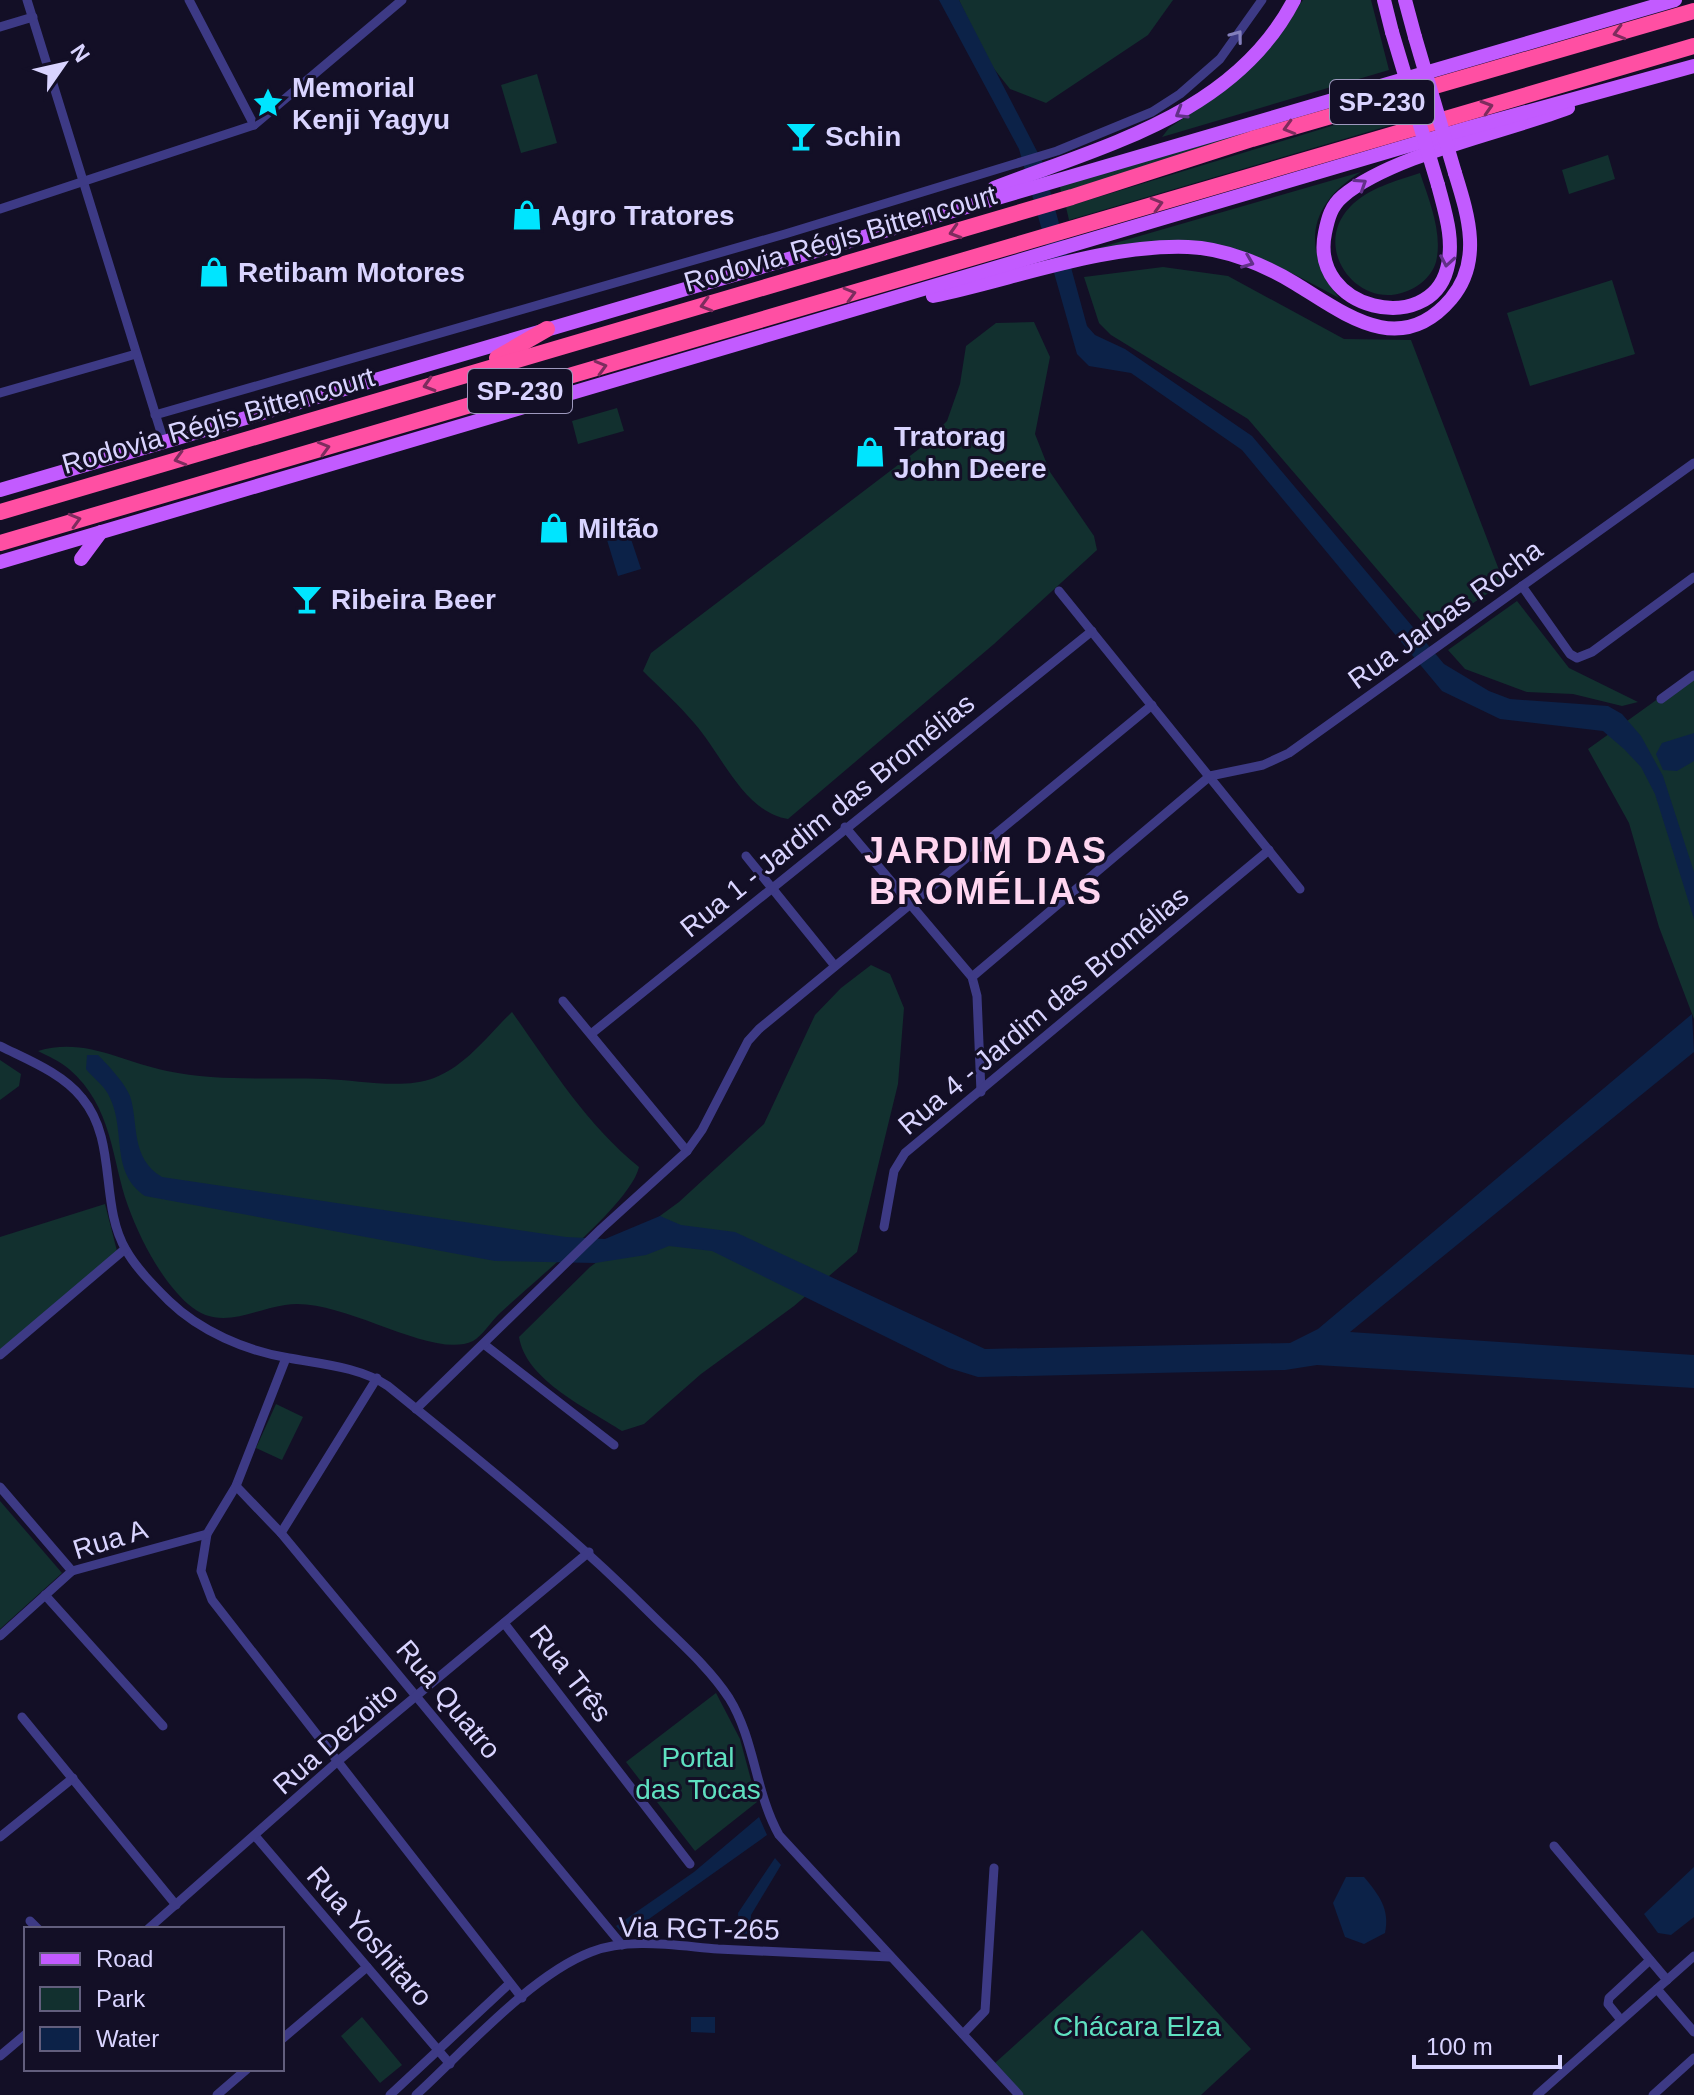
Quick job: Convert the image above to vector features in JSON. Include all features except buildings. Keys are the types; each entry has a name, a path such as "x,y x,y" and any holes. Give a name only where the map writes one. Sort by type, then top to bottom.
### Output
{"highway":[{"name":"Rodovia Régis Bittencourt","path":"0,512 1030,210 1252,139 1694,11"},
{"name":"Rodovia Régis Bittencourt","path":"0,543 461,408 1043,246 1694,46"},
{"path":"473,372 547,329"},
{"path":"461,408 564,394"}],"main road":[{"path":"0,490 849,239 1062,162 1157,126 1206,97 1259,50 1294,0"},
{"path":"1384,0 1392,32 1438,185 1450,236 1447,270 1440,283 1413,303 1393,308 1371,307 1351,299 1338,286 1328,267 1323,240 1328,215 1339,199 1353,188 1388,169 1612,91 1694,66"},
{"path":"827,319 1090,259 1162,247 1216,250 1294,283 1356,322 1381,328 1428,319 1461,287 1472,244 1455,173 1405,0"},
{"path":"1062,162 1675,0"},
{"path":"1086,233 1498,119 1612,91"},
{"path":"0,562 827,319 1043,246"},
{"path":"81,559 101,532"}],"street":[{"path":"27,0 164,442"},
{"path":"189,0 254,125"},
{"path":"0,209 254,125 402,0"},
{"path":"1062,162 1180,94 1220,59 1262,0"},
{"path":"0,27 33,17"},
{"path":"155,415 785,234 1021,176"},
{"path":"0,393 136,354"},
{"name":"Rua Jarbas Rocha","path":"1210,776 1256,768 1280,758 1694,463"},
{"path":"1522,586 1570,654 1577,658 1586,656 1694,577"},
{"path":"1059,591 1300,889"},
{"name":"Rua 1 - Jardim das Bromélias","path":"591,1034 771,886 1092,631"},
{"path":"1661,699 1694,675"},
{"path":"416,1409 601,1229 687,1151 702,1130 748,1041 1152,705"},
{"path":"972,977 1210,776"},
{"path":"845,827 972,977 977,996 981,1092"},
{"name":"Rua 4 - Jardim das Bromélias","path":"884,1227 900,1159 1269,850"},
{"path":"746,856 835,966"},
{"path":"563,1001 687,1151"},
{"path":"0,1046 59,1077 82,1097 94,1115 125,1249 157,1289 195,1324 286,1358 377,1378 589,1552 718,1682 739,1716 764,1803 779,1835 1019,2095"},
{"path":"0,1355 125,1249"},
{"path":"485,1345 614,1445"},
{"path":"286,1358 236,1486 207,1534 202,1580 212,1600 522,1998"},
{"path":"281,1533 377,1378"},
{"name":"Rua Quatro","path":"236,1486 281,1533 622,1945"},
{"path":"0,1487 72,1571"},
{"name":"Rua A","path":"0,1636 72,1571 207,1534"},
{"name":"Rua Dezoito","path":"150,1927 256,1837 338,1761 589,1552"},
{"path":"45,1595 163,1726"},
{"name":"Rua Três","path":"504,1623 690,1864"},
{"path":"22,1717 176,1905"},
{"path":"0,1837 73,1778"},
{"name":"Rua Yoshitaro","path":"256,1837 450,2064"},
{"path":"1554,1846 1667,1980"},
{"path":"963,2034 985,2011 994,1868"},
{"path":"30,1921 36,1927"},
{"name":"Via RGT-265","path":"416,2095 522,1998 581,1956 622,1945 890,1957"},
{"path":"1537,2095 1694,1956"},
{"path":"1621,2020 1608,2004 1609,1998 1650,1960"},
{"path":"284,2037 367,1967"},
{"path":"390,2095 510,1983"},
{"path":"1657,1989 1694,2032"},
{"path":"0,2056 24,2036"},
{"path":"1653,2095 1694,2058"},
{"path":"217,2095 245,2071"}],"green space":[{"path":"959,0 1173,0 1148,35 1046,103 1010,89 987,60"},
{"path":"1303,0 1371,0 1389,70 1162,137 1169,128 1243,72 1275,39"},
{"path":"537,74 557,143 521,153 501,85"},
{"path":"1394,84 1396,93 1061,192 1059,183"},
{"path":"1400,105 1405,121 1069,220 1066,207"},
{"path":"1608,155 1615,179 1569,194 1562,170"},
{"path":"1361,172 1330,198 1316,229 1315,245 1319,262 1339,298 1275,266 1224,248 1170,243 1098,248"},
{"path":"1420,173 1438,240 1433,269 1417,286 1397,294 1378,294 1361,287 1348,275 1339,260 1335,242 1339,224 1357,200 1383,186"},
{"path":"1163,267 1228,276 1344,339 1411,340 1504,583 1430,631 1248,419 1111,335 1099,323 1084,277"},
{"path":"1612,280 1635,354 1530,386 1507,313"},
{"path":"1034,322 1050,357 1035,434 1050,472 1094,536 1097,550 994,644 788,819 772,814 746,794 695,724 643,671 651,653 919,449 947,421 960,384 966,346 996,323"},
{"path":"617,408 624,431 578,444 572,421"},
{"path":"1517,601 1569,668 1638,702 1622,706 1573,694 1527,692 1465,669 1448,650"},
{"path":"1694,673 1694,1019 1659,927 1629,823 1588,749"},
{"path":"871,965 890,974 904,1008 898,1084 857,1252 794,1306 701,1374 644,1424 622,1431 546,1380 524,1353 519,1337 590,1267 679,1202 764,1124 815,1015 841,988"},
{"path":"512,1012 586,1114 639,1167 618,1202 577,1244 498,1315 476,1339 455,1345 410,1336 358,1317 307,1304 285,1305 223,1318 211,1317 188,1304 160,1271 139,1232 122,1188 103,1116 94,1100 69,1069 38,1051 55,1047 88,1049 150,1067 206,1077 422,1082 457,1066"},
{"path":"0,1060 21,1074 19,1086 0,1100"},
{"path":"105,1204 117,1251 0,1350 0,1237"},
{"path":"276,1404 303,1417 282,1460 256,1448"},
{"path":"0,1501 62,1573 0,1629"},
{"name":"Portal das Tocas","path":"716,1693 740,1739 757,1802 695,1851 626,1762"},
{"name":"Chácara Elza","path":"1142,1930 1251,2049 1201,2095 1024,2095 995,2063"},
{"path":"362,2017 402,2065 380,2083 341,2036"}],"water":[{"path":"939,0 959,0 1042,161 1087,326 1095,335 1125,349 1252,436 1444,664 1489,691 1510,699 1608,706 1622,714 1641,736 1663,776 1694,872 1694,919 1655,794 1641,767 1624,749 1603,731 1500,719 1442,691 1242,450 1131,373 1089,366 1077,354 1019,149"},
{"path":"629,533 641,569 618,576 607,540"},
{"path":"1694,733 1694,761 1677,771 1663,770 1656,754 1662,743"},
{"path":"1692,1014 1694,1052 1350,1332 1694,1355 1694,1388 1317,1365 1285,1370 978,1377 949,1368 712,1251 669,1246 646,1255 595,1263 495,1261 145,1196 127,1175 110,1098 86,1069 87,1055 98,1055 124,1086 133,1107 140,1150 152,1169 162,1177 566,1237 605,1239 660,1216 681,1225 735,1232 985,1349 1290,1343 1318,1329"},
{"path":"759,1817 767,1835 625,1936 616,1926 694,1872"},
{"path":"775,1858 781,1865 751,1915 750,1941 740,1941 738,1913"},
{"path":"1694,1867 1694,1917 1671,1935 1658,1933 1644,1914"},
{"path":"1346,1877 1364,1877 1385,1909 1385,1933 1364,1944 1345,1937 1333,1903"},
{"path":"691,2017 715,2017 715,2033 691,2032"}],"place":[{"name":"Memorial Kenji Yagyu","path":"268,103"},
{"name":"Schin","path":"801,136"},
{"name":"Agro Tratores","path":"527,215"},
{"name":"Retibam Motores","path":"214,272"},
{"name":"Tratorag John Deere","path":"870,452"},
{"name":"Miltão","path":"554,528"},
{"name":"Ribeira Beer","path":"307,599"}],"district":[{"name":"JARDIM DAS BROMÉLIAS","path":"986,870"}]}
